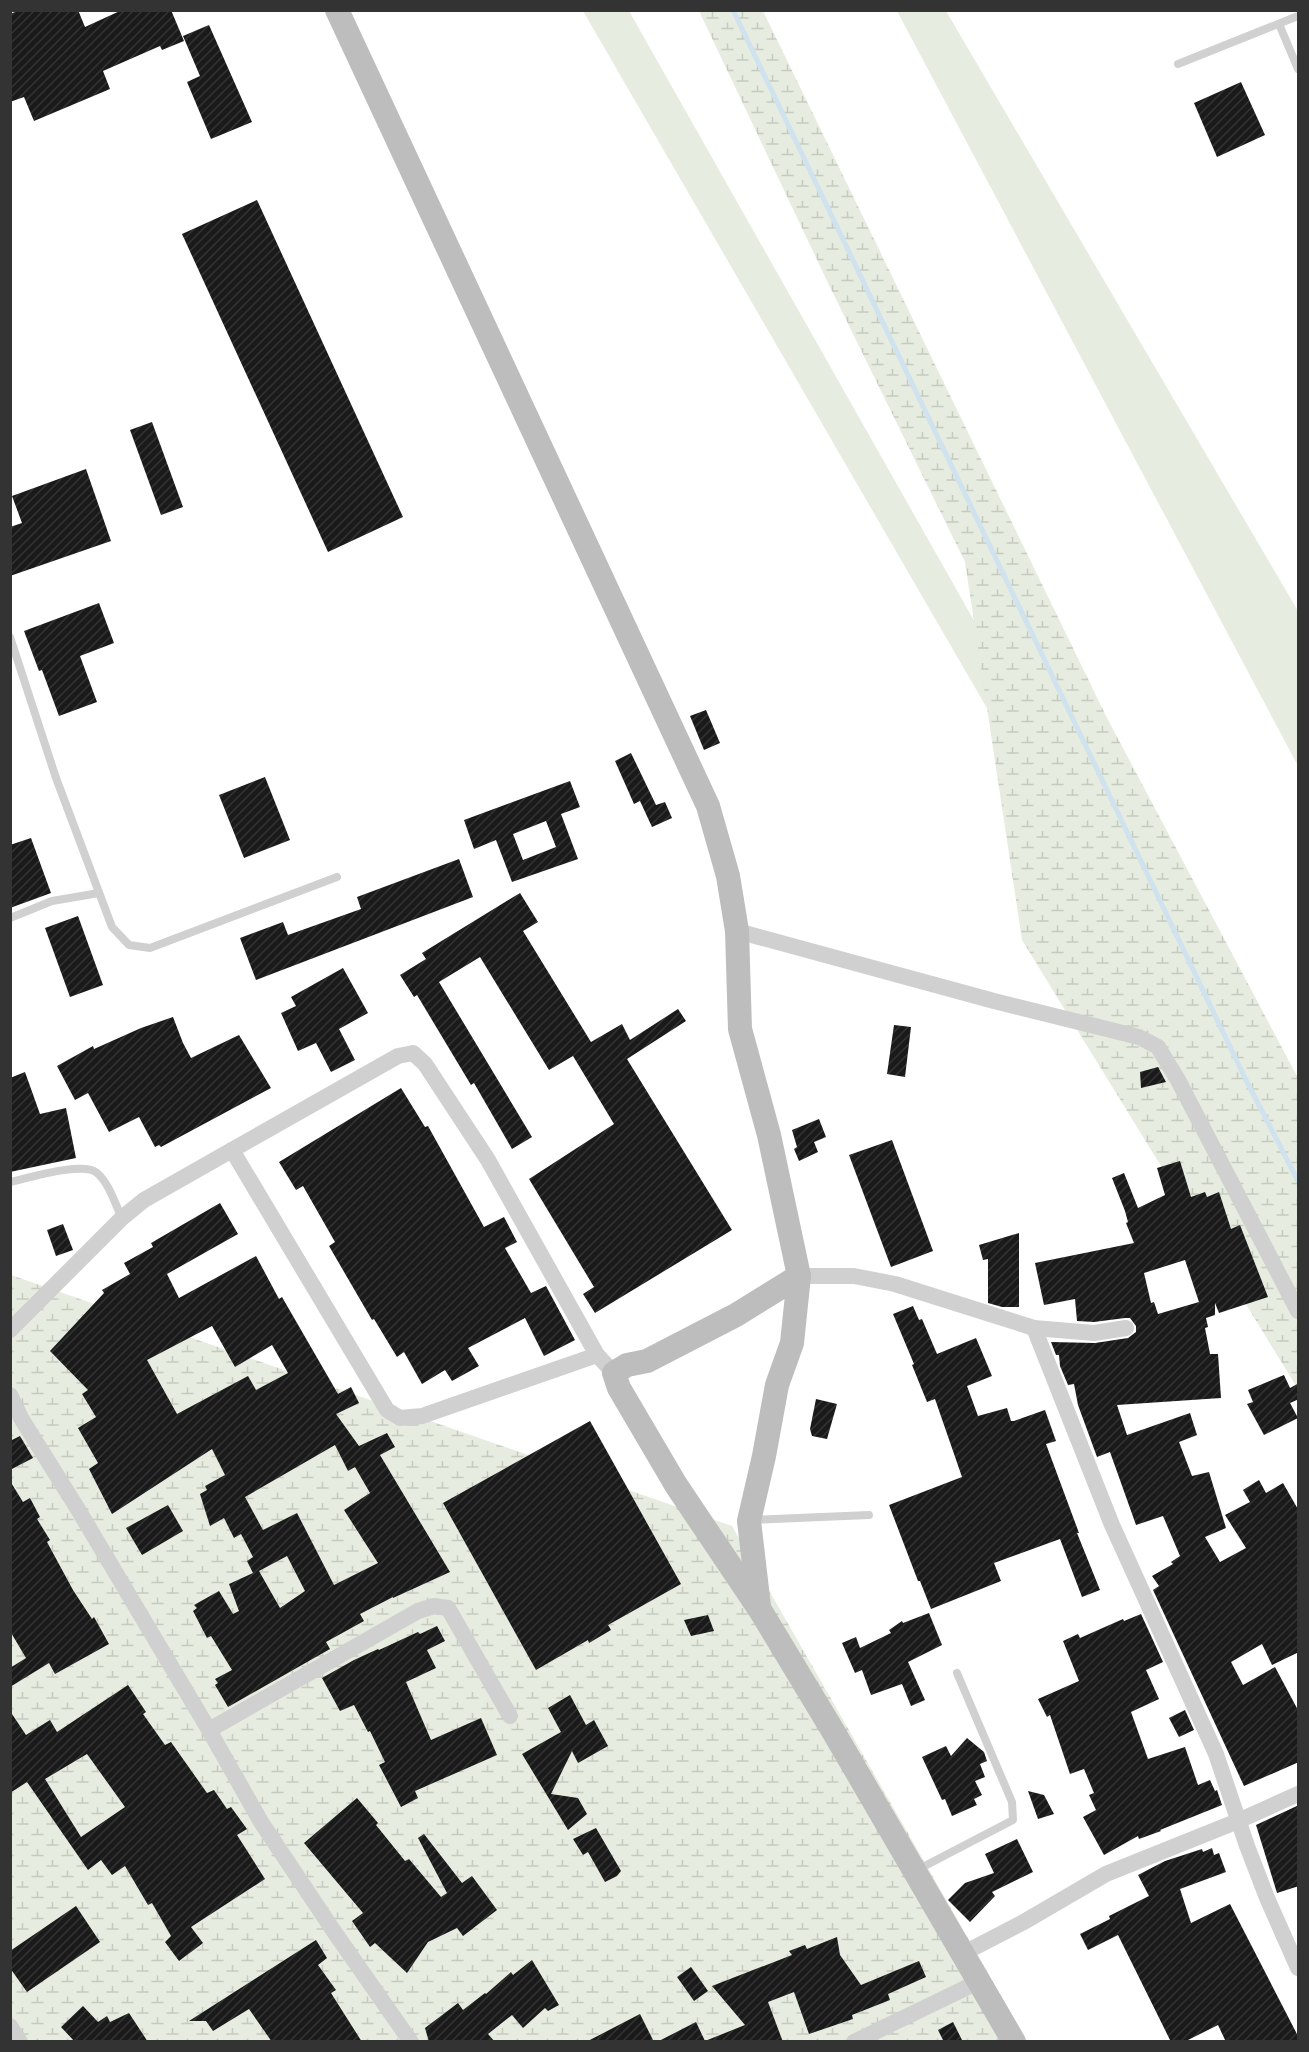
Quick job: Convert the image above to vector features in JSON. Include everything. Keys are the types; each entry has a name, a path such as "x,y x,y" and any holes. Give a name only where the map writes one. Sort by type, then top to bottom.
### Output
{"street":[{"path":"336,10 708,806 728,876 737,931 740,1029 769,1135 799,1276 792,1343 777,1385 749,1521 760,1610"},
{"path":"737,931 994,1001 1114,1029 1139,1037 1158,1047 1178,1080 1299,1311"},
{"path":"10,1330 122,1218 144,1200 398,1056 413,1053 425,1064 488,1160 597,1355 614,1372 619,1388 676,1485 760,1610 1014,2042"},
{"path":"232,1150 387,1410 400,1418 422,1416 597,1355"},
{"path":"614,1372 627,1365 647,1361 736,1315 799,1276 854,1276 895,1284 1034,1328 1094,1333 1126,1329"},
{"path":"1034,1328 1112,1525 1216,1754 1267,1898 1299,1968"},
{"path":"10,1395 21,1418 79,1511 261,1822 335,1934 411,2042"},
{"path":"208,1730 418,1611 434,1606 448,1608 510,1716"},
{"path":"962,1954 1022,1923 1106,1874 1299,1794"},
{"path":"854,2042 980,1982"},
{"path":"10,2026 20,2042"}],"lane":[{"path":"1178,64 1299,16"},
{"path":"1279,24 1299,69"},
{"path":"10,637 56,778 112,927 129,945 150,948 336,877"},
{"path":"10,918 52,901 99,893"},
{"path":"10,1182 83,1168 95,1170 103,1179 122,1218"},
{"path":"749,1521 869,1515"},
{"path":"914,1871 1013,1820 1012,1802 957,1673"}],"green space":[{"path":"583,11 629,11 1298,1193 1298,1245"},
{"path":"699,11 763,11 1107,718 1298,1078 1298,1389 1022,940 965,562 828,283"},
{"path":"897,11 946,11 1298,611 1298,766"},
{"path":"11,1275 732,1526 1027,2041 11,2042"}],"building":[{"path":"20,10 78,10 85,27 122,10 171,10 184,41 162,50 160,46 103,71 110,89 34,121 24,97 10,102 10,14"},
{"path":"209,25 252,122 211,139 187,82 200,76 183,36"},
{"path":"1241,82 1265,135 1217,157 1194,103"},
{"path":"257,200 403,517 328,552 182,234"},
{"path":"152,422 183,507 161,515 130,430"},
{"path":"86,469 111,541 10,576 10,527 22,523 12,496"},
{"path":"99,603 114,643 80,656 97,702 59,716 24,631"},
{"path":"706,710 720,743 704,750 690,716"},
{"path":"631,753 656,805 665,802 672,818 652,827 640,801 634,804 615,761"},
{"path":"265,777 290,840 244,858 219,795"},
{"path":"570,781 580,807 561,814 578,859 512,882 496,840 474,849 464,820","holes":["546,821 556,847 523,860 513,834"]},
{"path":"31,838 51,893 10,908 10,845"},
{"path":"459,859 473,897 256,980 240,938 283,922 288,935 361,909 357,897"},
{"path":"520,893 538,922 523,931 591,1042 622,1024 630,1040 678,1009 686,1021 627,1059 732,1230 595,1313 583,1294 594,1287 529,1179 614,1124 573,1056 549,1070 480,957 439,982 532,1137 512,1149 474,1083 471,1085 417,995 414,997 400,975 426,959 422,953"},
{"path":"78,916 103,985 70,997 45,928"},
{"path":"343,968 368,1013 339,1029 355,1060 331,1072 316,1043 298,1051 281,1013 296,1006 291,997"},
{"path":"173,1017 191,1058 239,1035 271,1088 161,1147 159,1145 155,1147 139,1117 109,1132 88,1093 75,1100 57,1066 93,1046 94,1049 141,1028"},
{"path":"894,1025 911,1027 905,1077 887,1074"},
{"path":"1158,1067 1166,1082 1141,1088 1140,1072"},
{"path":"25,1072 40,1114 66,1108 76,1158 10,1172 10,1078"},
{"path":"401,1088 425,1127 428,1126 484,1227 504,1217 517,1242 505,1248 531,1293 546,1286 575,1340 544,1356 525,1318 468,1348 479,1366 452,1381 445,1370 422,1384 404,1352 397,1357 374,1319 372,1320 329,1246 335,1242 303,1186 296,1190 279,1162"},
{"path":"819,1119 826,1137 814,1142 818,1152 799,1161 794,1149 797,1147 792,1130"},
{"path":"892,1140 933,1251 891,1267 849,1155"},
{"path":"1180,1161 1191,1197 1205,1192 1207,1197 1219,1192 1231,1229 1240,1225 1268,1297 1219,1313 1215,1303 1215,1315 1206,1318 1208,1327 1205,1328 1210,1354 1218,1354 1221,1398 1117,1405 1127,1435 1190,1413 1197,1435 1179,1442 1192,1476 1209,1472 1226,1528 1205,1537 1220,1562 1246,1548 1225,1515 1250,1502 1243,1490 1259,1480 1266,1493 1283,1483 1299,1511 1299,1652 1272,1665 1262,1644 1231,1662 1243,1685 1275,1667 1299,1712 1299,1762 1244,1786 1153,1590 1159,1586 1152,1576 1173,1564 1171,1562 1180,1556 1163,1516 1136,1525 1110,1452 1097,1457 1078,1405 1074,1384 1068,1385 1060,1366 1059,1355 1056,1355 1051,1342 1095,1343 1128,1338 1136,1332 1136,1326 1130,1318 1094,1322 1077,1321 1075,1299 1044,1305 1035,1263 1134,1243 1112,1178 1124,1173 1138,1208 1165,1195 1157,1168","holes":["1185,1260 1199,1302 1158,1314 1154,1302 1151,1303 1144,1273"]},
{"path":"220,1203 238,1234 167,1274 179,1298 256,1256 279,1299 282,1297 338,1394 351,1387 359,1403 336,1414 359,1446 387,1433 395,1447 380,1455 450,1572 360,1614 364,1621 326,1642 330,1649 228,1707 215,1685 218,1683 215,1679 232,1670 211,1636 207,1638 193,1611 197,1608 194,1605 219,1591 233,1614 239,1611 229,1584 253,1573 247,1561 253,1557 241,1534 234,1538 224,1518 210,1526 200,1494 207,1490 205,1486 225,1475 212,1449 112,1514 89,1469 98,1463 78,1428 96,1417 82,1394 88,1390 50,1351 104,1293 102,1290 130,1274 124,1263 153,1247 151,1243","holes":["212,1326 235,1367 272,1345 288,1373 256,1390 248,1376 177,1414 147,1360","335,1445 348,1471 355,1467 370,1493 344,1510 378,1563 334,1585 297,1513 263,1530 245,1497","287,1556 305,1591 280,1608 259,1571"]},
{"path":"63,1224 73,1250 56,1256 47,1230"},
{"path":"1019,1233 1019,1307 1002,1307 988,1303 988,1259 983,1260 979,1245"},
{"path":"913,1306 919,1320 922,1319 937,1354 976,1338 992,1376 967,1386 978,1416 1007,1408 1011,1421 1014,1421 1045,1410 1056,1441 1046,1444 1100,1590 1082,1597 1060,1539 994,1563 1001,1581 931,1609 889,1505 962,1477 935,1399 927,1402 893,1314"},
{"path":"1284,1375 1290,1388 1299,1383 1299,1399 1290,1403 1298,1418 1264,1435 1247,1404 1253,1402 1248,1390"},
{"path":"816,1399 837,1404 827,1439 812,1436 810,1429"},
{"path":"590,1421 681,1584 608,1625 611,1630 589,1643 588,1640 536,1670 443,1503"},
{"path":"20,1436 33,1458 10,1470 10,1441"},
{"path":"10,1481 23,1502 30,1498 40,1517 37,1519 50,1540 47,1542 73,1590 92,1619 94,1617 109,1644 55,1674 49,1663 10,1687 10,1668 26,1658 10,1631"},
{"path":"168,1505 183,1531 142,1555 126,1528"},
{"path":"929,1613 942,1645 908,1662 925,1700 911,1706 902,1684 871,1695 862,1670 855,1673 842,1643 856,1637 860,1648 891,1633 889,1630 902,1621 903,1623"},
{"path":"1141,1614 1163,1662 1146,1670 1159,1699 1131,1712 1148,1759 1185,1747 1198,1785 1210,1780 1215,1791 1217,1790 1222,1805 1161,1831 1139,1839 1138,1836 1104,1855 1083,1817 1096,1810 1089,1795 1094,1793 1084,1769 1070,1774 1050,1715 1047,1717 1038,1699 1079,1681 1063,1641 1078,1634 1080,1638 1123,1619 1124,1621"},
{"path":"708,1615 714,1631 691,1636 684,1620"},
{"path":"437,1626 445,1641 427,1650 436,1668 406,1682 431,1740 481,1718 497,1755 415,1791 418,1798 401,1807 379,1765 385,1762 370,1731 368,1732 354,1705 340,1711 322,1678 378,1649"},
{"path":"128,1685 146,1712 143,1714 165,1745 171,1742 207,1793 214,1790 227,1809 231,1807 247,1829 237,1835 265,1879 191,1927 203,1943 179,1961 165,1942 171,1936 152,1903 148,1905 125,1866 112,1875 101,1860 88,1870 27,1782 10,1793 10,1711 26,1735 50,1720 57,1732","holes":["87,1754 125,1807 81,1837 45,1779"]},
{"path":"570,1695 586,1725 594,1720 608,1746 578,1763 572,1751 551,1794 578,1798 587,1814 568,1830 522,1754 561,1732 548,1708"},
{"path":"1185,1710 1194,1730 1179,1737 1169,1718"},
{"path":"967,1738 984,1752 987,1761 980,1764 985,1777 975,1781 982,1795 974,1799 977,1805 952,1816 922,1757 946,1746 951,1756"},
{"path":"1028,1791 1044,1795 1054,1814 1038,1819"},
{"path":"357,1798 405,1861 409,1859 441,1897 447,1893 418,1838 424,1834 462,1883 472,1876 497,1910 463,1936 457,1928 428,1942 407,1973 375,1943 370,1947 352,1921 363,1913 304,1843"},
{"path":"1299,1805 1299,1886 1277,1893 1256,1825"},
{"path":"596,1828 621,1871 617,1876 605,1882 588,1852 583,1855 573,1839"},
{"path":"1017,1839 1033,1872 992,1892 995,1896 970,1922 948,1900 965,1883 994,1873 985,1854"},
{"path":"1212,1848 1214,1855 1219,1853 1226,1872 1180,1889 1191,1923 1230,1904 1299,2042 1226,2042 1218,2025 1184,2042 1171,2042 1118,1935 1088,1950 1080,1934 1149,1896 1138,1875 1165,1861"},
{"path":"76,1906 100,1942 27,1992 10,1968 10,1951"},
{"path":"837,1937 840,1955 861,1985 919,1961 926,1977 888,1994 890,2000 852,2015 853,2019 809,2034 794,1992 768,2002 783,2042 657,2042 696,2022 705,2041 745,2025 712,1986 792,1955 789,1951 805,1945 807,1949"},
{"path":"316,1940 327,1958 318,1965 336,1990 331,1993 362,2042 272,2042 249,2009 213,2031 206,2021 189,2021"},
{"path":"532,1960 559,2005 548,2011 545,2008 523,2028 512,2015 488,2034 495,2042 429,2042 425,2028 458,2003 463,2010 511,1972 513,1975"},
{"path":"691,1967 708,1991 694,2001 677,1977"},
{"path":"83,2006 98,2022 107,2016 110,2022 129,2013 148,2042 75,2042 61,2027"},
{"path":"640,2014 654,2042 586,2042"},
{"path":"953,2022 963,2042 944,2042 938,2030"}],"waterway":[{"path":"733,10 1245,1078 1298,1181"}]}
